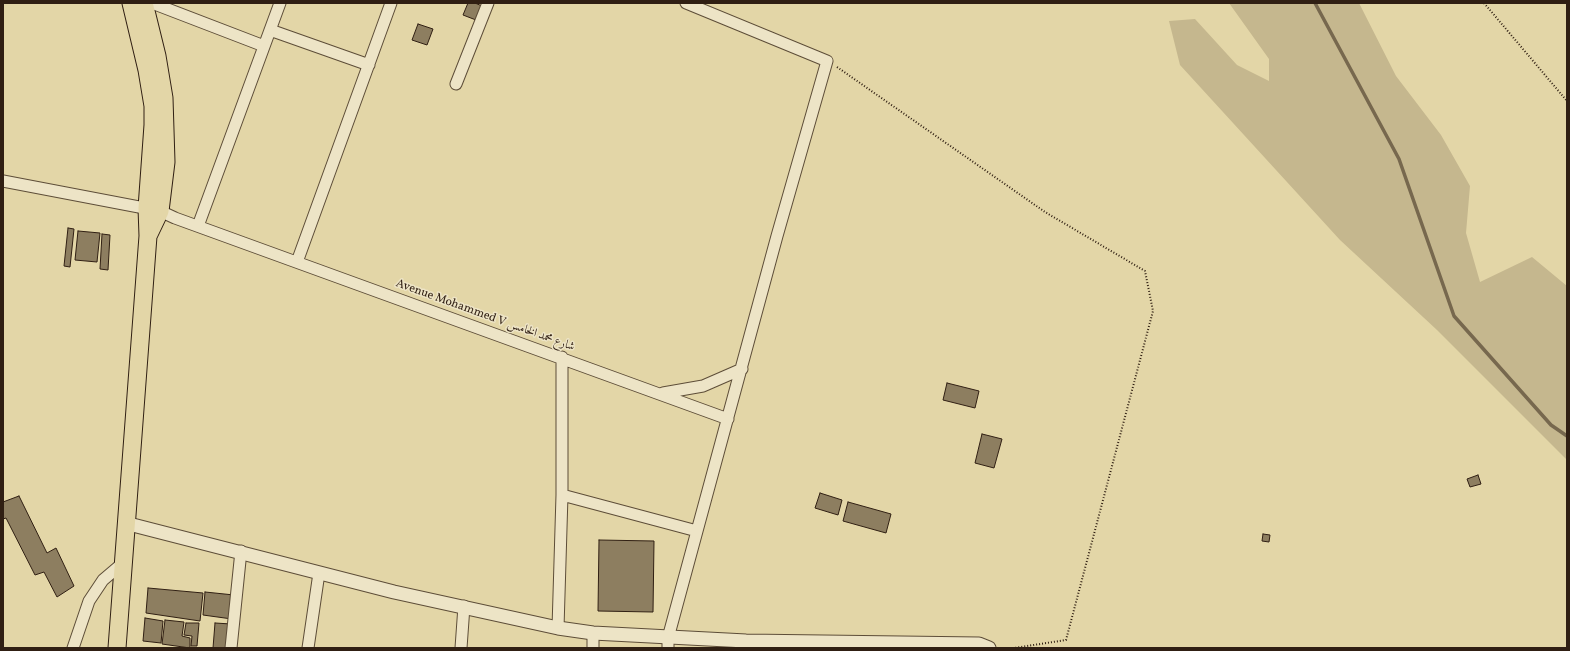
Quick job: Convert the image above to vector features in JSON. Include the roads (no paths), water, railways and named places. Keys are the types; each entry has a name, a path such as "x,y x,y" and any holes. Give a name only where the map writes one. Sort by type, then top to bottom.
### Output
{"main road":[{"path":"131,3 142,43 153,106 154,209"},
{"path":"117,648 125,522 148,236 166,162 164,98 157,56 152,3"}],"street":[{"path":"152,3 264,46"},
{"path":"198,226 280,3"},
{"path":"297,262 391,3"},
{"path":"456,84 488,3"},
{"path":"668,643 777,236 827,61 686,3"},
{"path":"270,30 369,65"},
{"name":"Avenue Mohammed V شارع محمد الخامس","path":"3,180 154,209 661,393 728,419"},
{"path":"558,628 562,495 562,357"},
{"path":"661,393 703,386 742,369"},
{"path":"562,495 697,531"},
{"path":"125,522 241,551 319,574 558,628 668,643 834,645 979,644 989,648"},
{"path":"231,648 241,551"},
{"path":"73,648 88,601 103,580 123,563"},
{"path":"308,648 319,574"},
{"path":"461,648 464,606"},
{"path":"593,633 593,648"}],"waterway":[{"path":"1315,3 1399,159 1454,316 1551,425 1567,436"}]}
